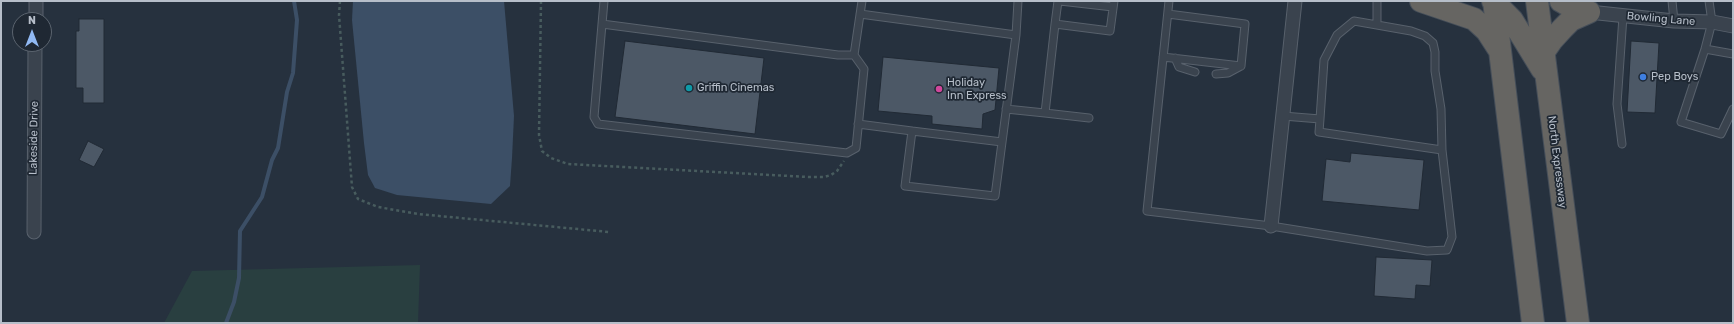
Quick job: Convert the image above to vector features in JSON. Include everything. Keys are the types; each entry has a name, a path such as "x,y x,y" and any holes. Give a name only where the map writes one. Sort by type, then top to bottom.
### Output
{"highway":[{"path":"1421,1 1474,19 1488,31 1500,51"},
{"path":"1494,1 1532,318"},
{"path":"1494,1 1512,20 1546,77"},
{"name":"North Expressway","path":"1537,1 1577,320"},
{"path":"1561,1 1589,12"},
{"path":"1543,53 1562,28 1571,20 1589,12"}],"street":[{"path":"36,1 36,12"},
{"path":"1271,226 1295,1"},
{"name":"Bowling Lane","path":"1589,12 1674,21 1712,22 1733,26"},
{"name":"Lakeside Drive","path":"34,232 35,52"}],"lane":[{"path":"604,1 594,117 598,124 847,154 856,148 864,69 854,55 862,1"},
{"path":"912,131 905,186 995,196 1016,35 1018,1"},
{"path":"1045,113 1055,24 1059,1 1113,4 1110,31 1055,24"},
{"path":"1169,1 1147,212 1271,226 1427,251 1447,250 1452,237 1442,150 1441,109 1435,71 1435,52 1433,43 1425,36 1411,32 1354,21 1337,35 1324,60 1319,132 1442,150"},
{"path":"1377,25 1378,1"},
{"path":"1672,1 1674,21"},
{"path":"1709,1 1712,22 1705,49 1681,122 1721,134 1733,109"},
{"path":"860,14 1016,35"},
{"path":"1168,14 1245,24 1240,66"},
{"path":"1622,144 1618,123 1617,104 1624,16"},
{"path":"602,24 838,55 854,55"},
{"path":"1705,49 1733,54"},
{"path":"1163,57 1240,66"},
{"path":"1175,58 1179,67 1195,72"},
{"path":"1216,74 1228,73 1240,66"},
{"path":"1006,109 1089,118"},
{"path":"1283,116 1320,119"},
{"path":"858,124 1002,142"}],"path":[{"path":"340,1 339,15 352,187 358,199 378,207 418,214 609,232"}],"green space":[{"path":"420,265 418,323 164,323 192,271"}],"water":[{"path":"353,1 504,1 514,116 512,158 510,186 491,204 397,195 375,188 368,175 364,143 352,20"}],"building":[{"path":"79,19 104,19 104,103 83,103 83,88 76,88 76,31 79,31"},
{"name":"Griffin Cinemas","path":"625,41 764,58 755,134 615,117"},
{"name":"Pep Boys","path":"1631,41 1659,43 1655,113 1627,112"},
{"name":"Holiday Inn Express","path":"883,57 999,68 995,110 983,114 982,129 932,124 932,116 878,111"},
{"path":"88,141 104,149 94,167 79,160"},
{"path":"1351,153 1424,160 1419,210 1322,201 1326,159 1350,162"},
{"path":"1376,257 1432,260 1430,286 1416,285 1415,299 1374,296"}],"waterway":[{"path":"226,323 234,302 239,278 240,231 262,197 272,160 278,148 287,92 293,73 297,20 294,1"}],"place":[{"name":"Pep Boys","path":"1643,77"},
{"name":"Griffin Cinemas","path":"689,88"},
{"name":"Holiday Inn Express","path":"939,89"}]}
